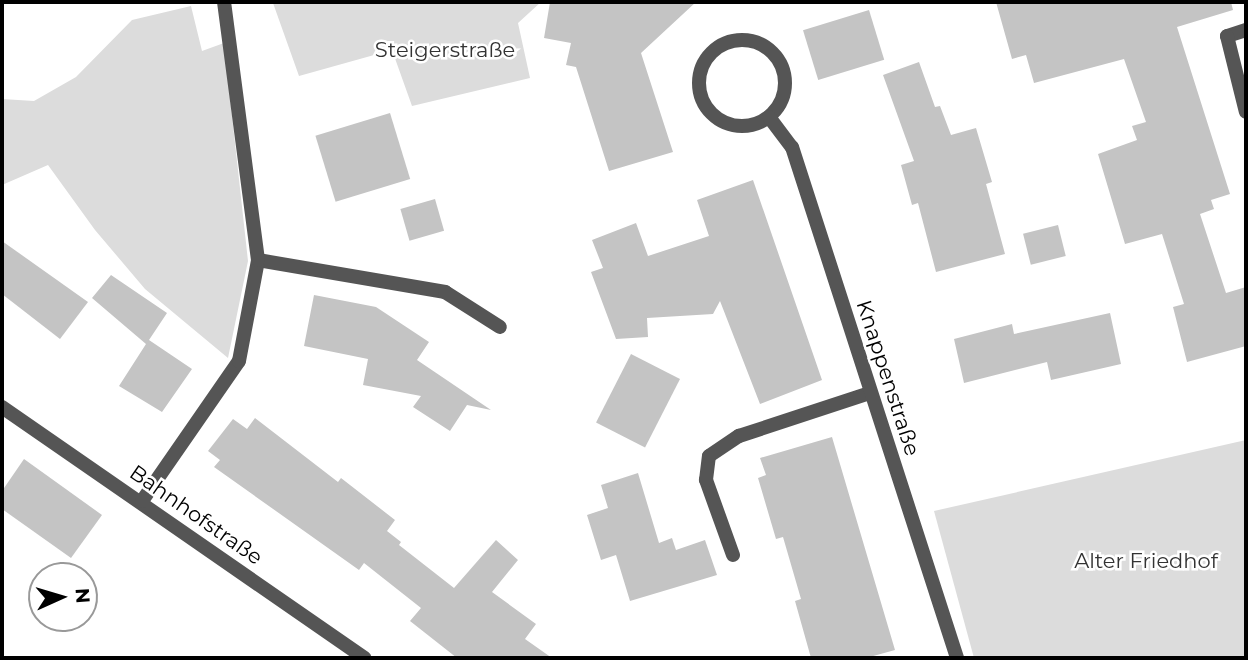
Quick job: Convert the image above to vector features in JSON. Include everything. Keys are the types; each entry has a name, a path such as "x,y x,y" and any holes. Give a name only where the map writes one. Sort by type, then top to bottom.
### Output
{"street":[{"path":"142,501 239,361 258,260 224,2"},
{"path":"1246,30 1227,36 1246,113"},
{"path":"744,40 759,43 781,63 785,92 779,106 769,117 744,127 724,121 708,109 699,83 702,69 718,47 744,40"},
{"name":"Knappenstraße","path":"769,117 792,147 957,658"},
{"path":"258,260 445,292 500,327"},
{"path":"733,555 706,480 709,456 739,436 870,393"},
{"name":"Bahnhofstraße","path":"2,407 366,658"}],"green space":[{"name":"Steigerstraße","path":"541,2 518,23 530,78 412,106 392,50 299,76 273,3"},
{"path":"191,6 202,51 224,43 248,261 228,358 145,289 95,230 48,165 2,185 2,99 34,101 76,77 132,20"},
{"name":"Alter Friedhof","path":"1246,440 1246,658 974,658 934,511"}],"building":[{"path":"550,2 696,2 641,53 673,152 609,171 576,67 566,65 571,43 544,38"},
{"path":"996,2 1231,2 1233,10 1177,27 1230,194 1211,200 1214,209 1200,214 1226,293 1246,287 1246,346 1187,362 1173,307 1184,304 1162,234 1125,244 1098,154 1137,140 1132,126 1146,122 1124,59 1034,83 1026,55 1012,59"},
{"path":"869,10 884,60 818,80 803,30"},
{"path":"919,62 935,107 940,106 951,135 976,128 992,182 986,184 1005,254 936,272 918,203 912,205 901,165 914,161 883,75"},
{"path":"390,113 410,179 336,202 315,136"},
{"path":"753,180 822,380 760,404 720,301 713,314 647,318 648,337 616,339 591,272 603,268 592,240 636,223 648,256 709,236 697,200"},
{"path":"435,199 444,231 409,241 400,209"},
{"path":"1058,225 1066,256 1031,265 1023,234"},
{"path":"2,241 88,302 60,339 2,294"},
{"path":"111,275 167,313 149,340 192,369 162,412 119,386 146,344 92,298"},
{"path":"314,295 376,307 429,342 417,360 491,410 467,405 450,431 413,407 421,396 363,385 368,359 304,346"},
{"path":"1110,313 1121,364 1051,380 1047,362 964,383 954,339 1012,324 1014,334"},
{"path":"631,354 680,379 645,448 596,423"},
{"path":"255,418 338,482 341,478 395,520 387,531 401,542 399,545 454,588 496,540 518,560 492,592 536,624 525,639 552,658 457,658 410,621 421,608 364,563 359,570 214,467 220,460 208,451 233,419 247,429"},
{"path":"832,437 895,650 866,658 811,658 795,601 801,599 783,537 776,539 758,478 766,475 760,458"},
{"path":"24,459 102,515 71,558 2,509 2,491"},
{"path":"638,473 659,543 672,538 676,550 705,540 717,575 630,601 616,555 601,560 587,515 608,508 601,485"}]}
